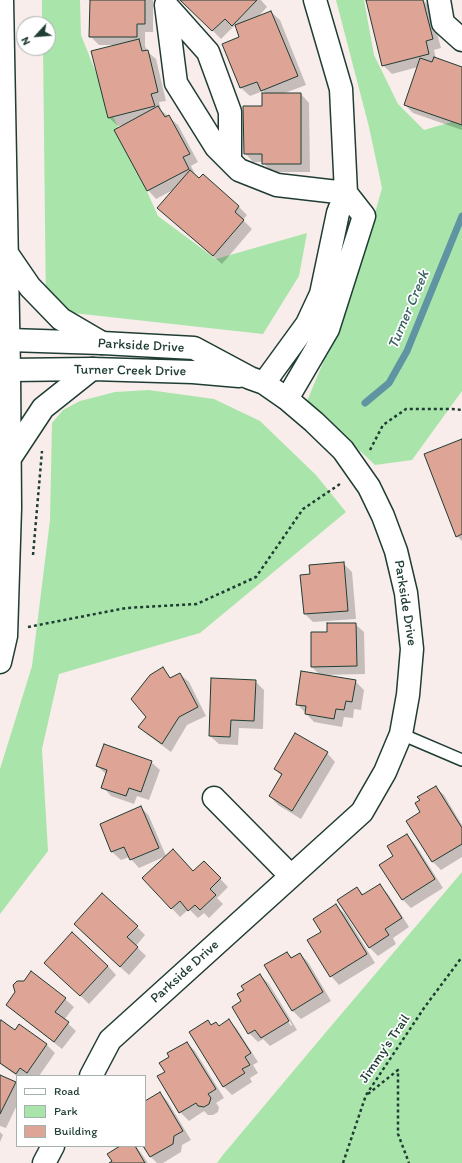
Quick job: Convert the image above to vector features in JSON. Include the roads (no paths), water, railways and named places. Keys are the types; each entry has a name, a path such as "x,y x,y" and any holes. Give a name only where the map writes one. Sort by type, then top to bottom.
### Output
{"street":[{"path":"0,662 6,636 10,508 10,370 6,252 2,0"},
{"path":"257,380 307,324 321,294 338,213 346,193 341,89 315,0"},
{"path":"439,0 443,23 462,40"},
{"path":"165,2 208,52 230,112 230,160"},
{"path":"165,2 176,82 216,147 239,170 277,185 346,193 364,216 328,329 287,399"},
{"path":"6,252 30,287 60,320 102,343"},
{"name":"Parkside Drive","path":"9,340 194,348 257,380 287,399 343,450 369,487 383,516 396,551 406,593 412,649 408,695 400,734 385,772 362,812 110,1040 92,1075"},
{"path":"10,458 43,408 92,369"},
{"name":"Turner Creek Drive","path":"10,370 92,369 193,372 257,380"},
{"path":"214,798 291,876"},
{"path":"44,1163 52,1147"}],"lane":[{"path":"400,734 462,760"}],"waterway":[{"name":"Turner Creek","path":"365,403 389,383 407,351 462,216"}]}
